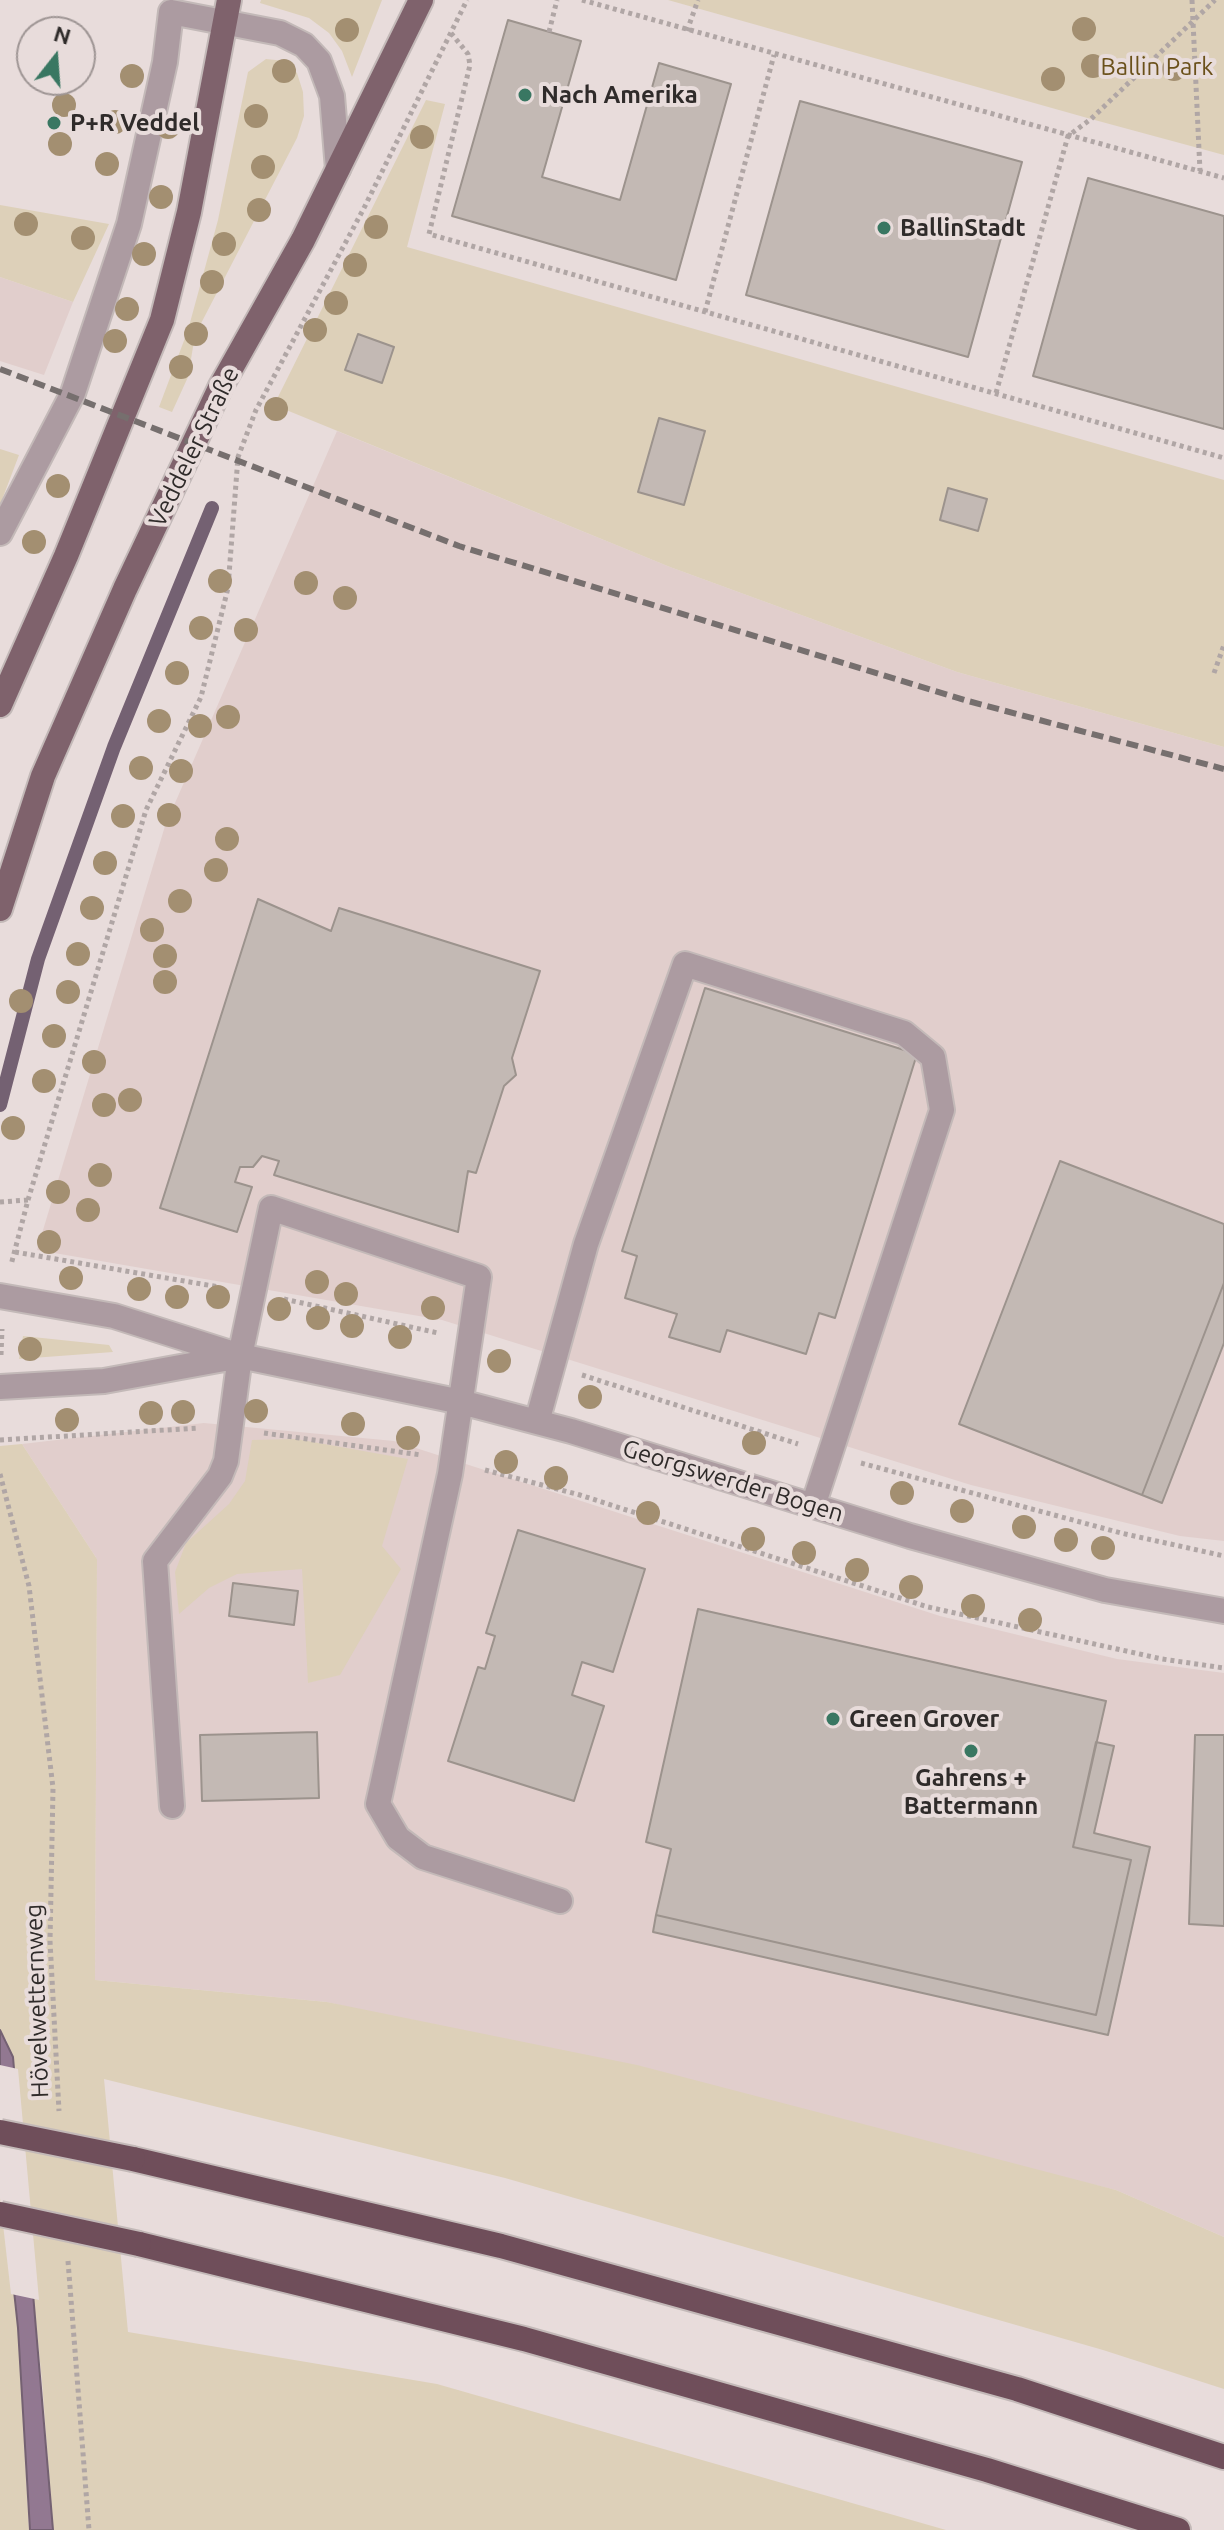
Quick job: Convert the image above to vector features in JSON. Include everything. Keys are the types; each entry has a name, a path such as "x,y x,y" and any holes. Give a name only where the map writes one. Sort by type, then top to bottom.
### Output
{"highway":[{"path":"0,2132 133,2159 501,2246 1017,2389 1224,2457"},
{"path":"0,2214 401,2306 972,2466 1178,2530"}],"main road":[{"name":"Veddeler Straße","path":"0,909 43,776 77,694 221,386 338,169 421,0"},
{"path":"0,705 66,556 162,320 189,212 228,11"}],"street":[{"path":"0,533 73,393 129,224 165,62 171,12 228,11 304,45 319,61 332,96 338,169"},
{"path":"537,1422 586,1244 685,964 904,1033 933,1057 942,1110 813,1506"},
{"path":"172,1806 155,1561 220,1476 240,1356 271,1208 479,1277 452,1461 381,1774 378,1804 398,1838 423,1857 560,1901"},
{"name":"Georgswerder Bogen","path":"0,1296 114,1316 240,1356 461,1402 1105,1590 1224,1611"},
{"name":"Georgswerder Bogen","path":"0,1387 104,1381 240,1356"}],"path":[{"path":"9,1272 146,810 201,697 228,588 238,457 256,410 372,194 467,0"},
{"path":"549,32 557,0"},
{"path":"582,0 1224,178"},
{"path":"687,31 698,0"},
{"path":"1192,0 1200,171"},
{"path":"996,393 1068,136 1215,0"},
{"path":"451,33 468,54 470,65 429,234 1224,458"},
{"path":"705,312 774,55"},
{"path":"1214,673 1224,645"},
{"path":"0,1202 28,1200"},
{"path":"15,1252 348,1311 470,1341"},
{"path":"1,1363 2,1328"},
{"path":"552,1366 831,1455 1121,1533 1224,1556"},
{"path":"0,1440 191,1428 362,1444 452,1461 580,1495 928,1607 1147,1656 1224,1668"},
{"name":"Hövelwetternweg","path":"0,1474 29,1586 53,1788 50,1941 59,2115"},
{"path":"68,2258 89,2530"}],"shaded area":[{"path":"0,277 73,302 44,375 0,361"},
{"path":"337,431 670,567 957,672 1224,747 1224,1541 1180,1536 971,1485 442,1320 37,1250 165,826"},
{"path":"204,1423 394,1441 940,1616 1117,1659 1224,1673 1224,2237 1116,2190 327,2002 95,1980 97,1559 22,1444"},
{"path":"0,2030 13,2057 53,2530 30,2530 18,2328 0,2161"}],"green space":[{"path":"261,0 382,0 352,77 342,51 329,33 309,18 260,3"},
{"name":"Ballin Park","path":"668,0 1224,0 1224,155 1091,119"},
{"path":"266,59 285,61 297,73 303,92 304,116 297,138 195,335 188,377 172,412 159,407 188,330 218,220 248,72"},
{"path":"426,100 445,104 407,247 1224,480 1224,747 957,672 670,567 274,405"},
{"path":"0,205 109,224 73,302 0,277"},
{"path":"0,449 19,455 0,505"},
{"path":"23,1336 109,1345 113,1352 19,1359"},
{"path":"296,1439 408,1459 382,1546 401,1569 340,1675 308,1683 302,1569 237,1574 209,1588 179,1614 175,1572 186,1543 229,1504 245,1481 252,1440"},
{"path":"22,1444 97,1559 95,1980 327,2002 637,2065 1116,2190 1224,2237 1224,2389 1103,2350 505,2178 104,2079 128,2332 437,2384 946,2530 53,2530 42,2381 7,2041 0,2030 0,1446"},
{"path":"0,2161 18,2328 29,2530 0,2530"}],"pier":[{"path":"0,2065 18,2069 39,2300 11,2294 0,2198"}],"building":[{"path":"508,20 581,41 542,177 620,200 659,63 731,84 676,280 452,216"},
{"path":"800,101 1022,162 968,357 746,295"},
{"path":"1088,178 1224,216 1224,429 1033,376"},
{"path":"358,334 394,347 382,383 345,370"},
{"path":"659,418 705,431 684,505 638,492"},
{"path":"948,488 987,499 978,531 940,520"},
{"path":"258,899 331,931 339,908 540,971 512,1058 516,1075 504,1086 476,1173 468,1171 458,1232 274,1175 279,1161 262,1156 253,1167 240,1167 235,1182 252,1187 237,1232 160,1208"},
{"path":"705,988 917,1054 835,1318 819,1313 806,1354 727,1330 720,1352 669,1337 677,1314 625,1298 637,1256 622,1251"},
{"path":"1060,1161 1224,1224 1224,1283 1142,1495 959,1424"},
{"path":"1224,1283 1224,1343 1162,1503 1142,1495"},
{"path":"518,1530 645,1569 613,1672 582,1662 572,1695 604,1706 574,1801 448,1761 478,1667 485,1669 495,1636 486,1633"},
{"path":"233,1583 298,1591 294,1625 229,1616"},
{"path":"698,1609 1106,1701 1073,1847 1131,1860 1096,2015 656,1915 671,1849 646,1842"},
{"path":"317,1732 319,1798 202,1801 200,1735"},
{"path":"1195,1735 1224,1735 1224,1926 1189,1924"},
{"path":"1096,1742 1114,1746 1094,1833 1150,1847 1108,2035 653,1932 656,1915 1096,2015 1131,1860 1073,1847"}],"waterway":[{"path":"0,1105 38,959 114,747 212,508"}],"railway":[{"path":"0,369 459,546 968,701 1224,769"}],"place":[{"name":"Nach Amerika","path":"525,95"},
{"name":"P+R Veddel","path":"54,123"},
{"name":"BallinStadt","path":"884,228"},
{"name":"Green Grover","path":"833,1719"},
{"name":"Gahrens + Battermann","path":"971,1751"}]}
